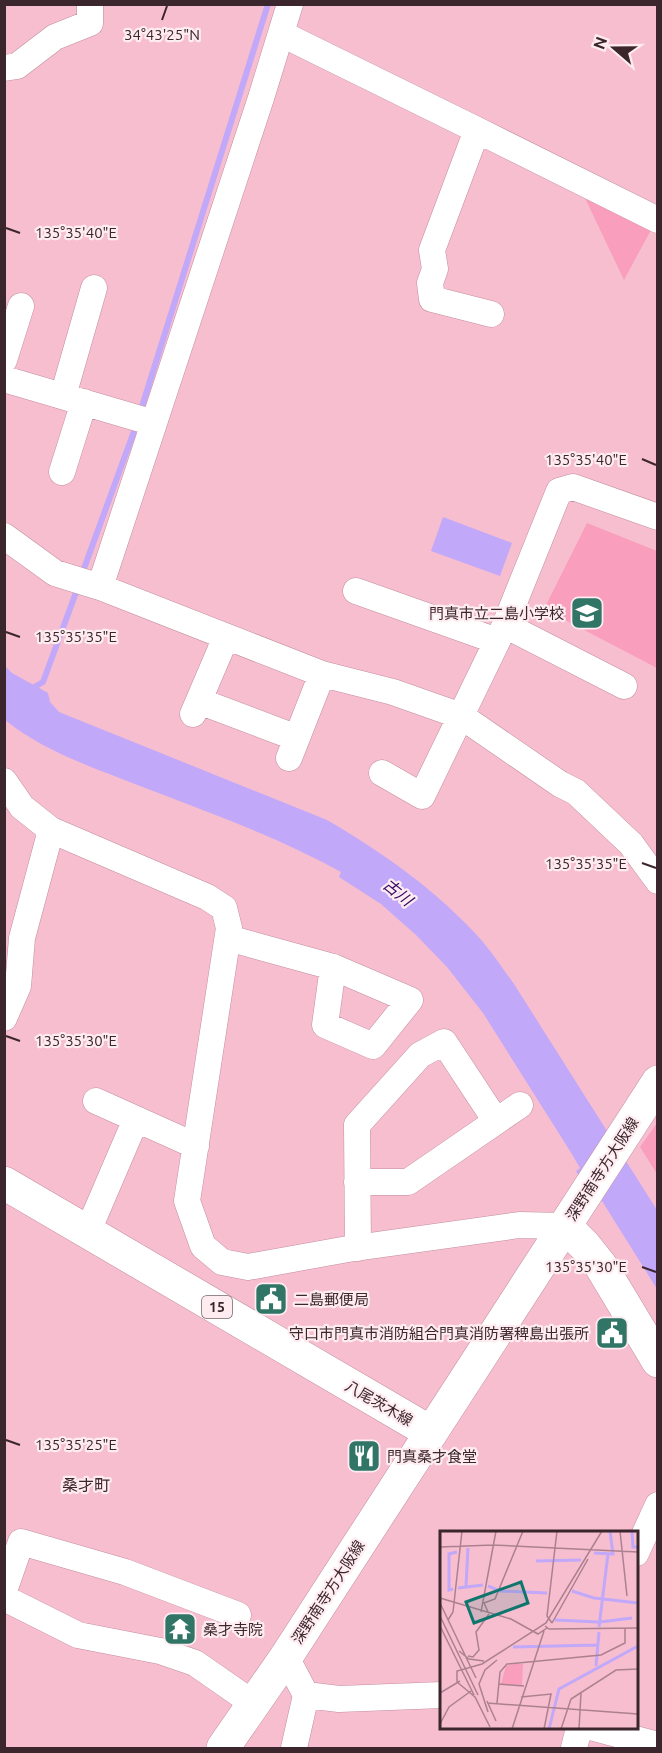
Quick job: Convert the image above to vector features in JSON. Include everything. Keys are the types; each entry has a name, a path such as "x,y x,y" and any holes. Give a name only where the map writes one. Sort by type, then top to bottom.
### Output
{"main road":[{"name":"深野南寺方大阪線","path":"565,1226 657,1082"},
{"name":"八尾茨木線","path":"4,1183 430,1432 565,1226"},
{"path":"565,1226 601,1266 657,1361"},
{"name":"深野南寺方大阪線","path":"222,1749 286,1657 430,1432"}],"street":[{"path":"4,68 17,66 55,37 90,23 90,4"},
{"path":"85,583 141,419 282,34 290,4"},
{"path":"282,34 657,220"},
{"path":"477,130 432,250 435,269 430,283 432,299 491,314"},
{"path":"62,472 94,288"},
{"path":"4,360 21,306"},
{"path":"4,379 141,419"},
{"path":"382,773 422,796 501,633 559,490 573,487 657,518"},
{"path":"4,536 55,573 322,674 393,692 460,716 560,784 576,792 631,844 657,881"},
{"path":"356,591 501,633 624,686"},
{"path":"226,637 196,708 293,748 322,674"},
{"path":"4,781 22,807 51,830 207,897 224,908 229,928 228,938 187,1201 203,1246 222,1262 248,1267 358,1248 519,1225 565,1226"},
{"path":"4,1018 18,986 22,938 51,830"},
{"path":"228,938 333,967"},
{"path":"358,1248 357,1125 420,1055 444,1042 496,1121"},
{"path":"96,1101 196,1146"},
{"path":"357,1182 408,1182 520,1105"},
{"path":"88,1231 136,1119"},
{"path":"638,1548 657,1505"},
{"path":"4,1592 21,1542 124,1572 238,1616"},
{"path":"4,1598 78,1635 160,1651 195,1663 254,1704"},
{"path":"286,1657 306,1695 294,1749"},
{"path":"306,1695 339,1699 440,1695"},
{"path":"573,1749 579,1729"},
{"path":"598,1729 657,1745"}],"shaded area":[{"path":"584,196 652,228 624,280"},
{"path":"587,523 657,551 657,668 544,609"},
{"path":"657,1123 657,1174 640,1147"}],"water":[{"path":"443,517 512,543 500,576 431,551"},
{"name":"古川","path":"4,665 12,673 48,693 50,702 59,712 327,820 403,870 455,913 483,942 514,984 657,1210 657,1289 602,1201 596,1204 576,1171 580,1168 570,1151 483,1013 447,967 416,935 381,904 339,877 341,872 317,859 242,826 70,758 20,731 5,720"}],"waterway":[{"path":"140,413 268,4"},
{"path":"82,574 137,423"},
{"path":"31,689 43,682 78,587"}],"place":[{"name":"門真市立二島小学校","path":"587,613"},
{"name":"二島郵便局","path":"271,1299"},
{"name":"守口市門真市消防組合門真消防署稗島出張所","path":"612,1333"},
{"name":"門真桑才食堂","path":"364,1456"},
{"name":"桑才寺院","path":"180,1629"}],"district":[{"name":"桑才町","path":"86,1485"}]}
